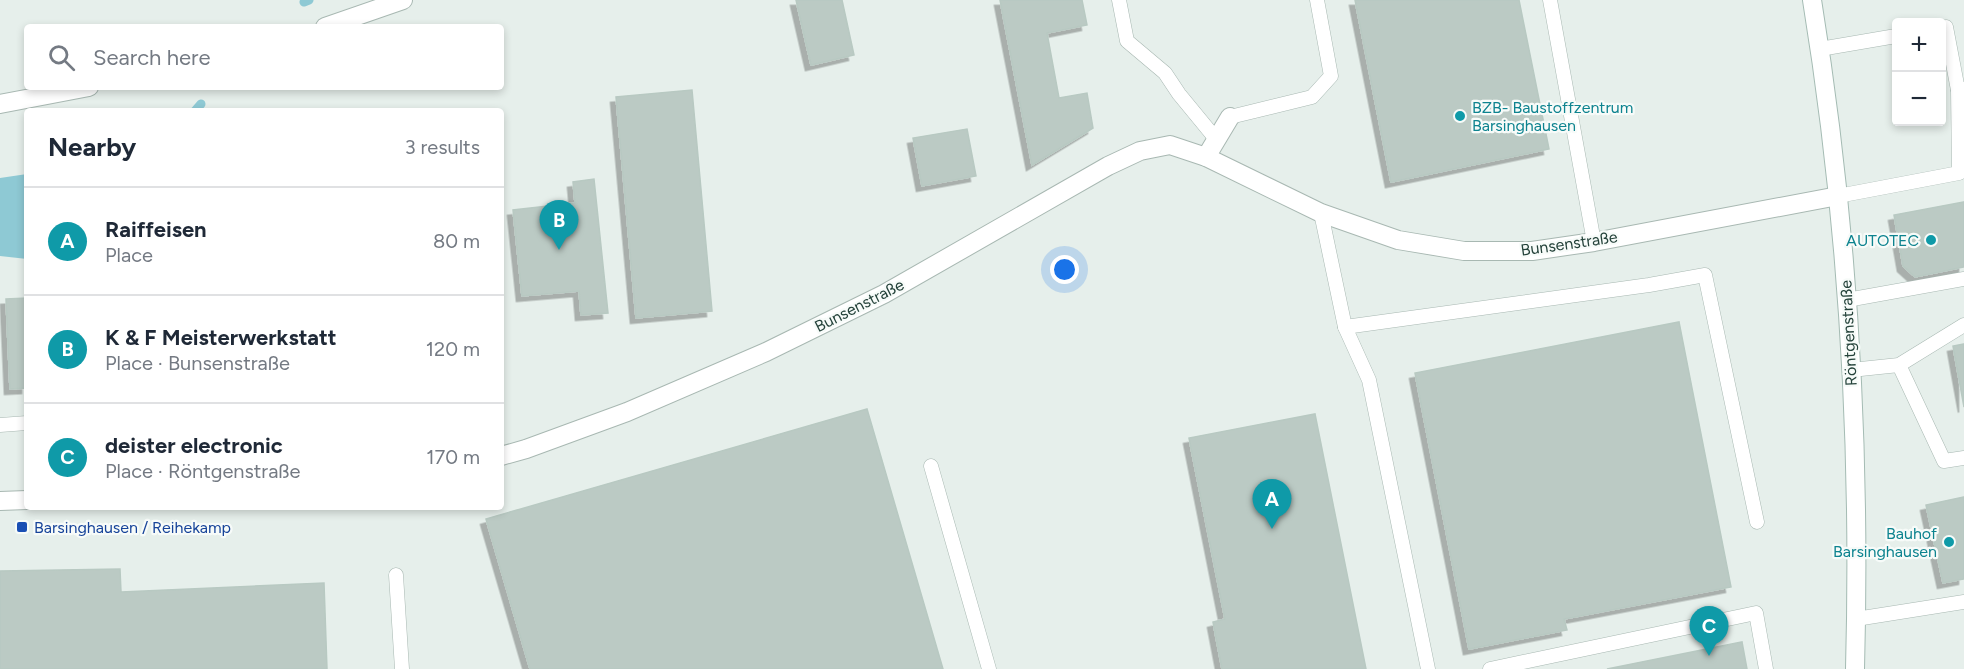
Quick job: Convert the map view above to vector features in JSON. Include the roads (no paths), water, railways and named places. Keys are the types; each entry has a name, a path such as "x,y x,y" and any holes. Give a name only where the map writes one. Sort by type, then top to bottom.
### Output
{"street":[{"path":"334,24 403,0"},
{"name":"Röntgenstraße","path":"1812,0 1838,196 1847,300 1856,510 1855,669"},
{"path":"0,104 74,90"},
{"path":"1206,156 1230,117"},
{"name":"Bunsenstraße","path":"504,455 627,412 765,352 884,294 1108,166 1140,151 1170,145 1206,156 1321,213 1398,240 1464,251 1532,251 1594,242 1838,196"},
{"path":"0,501 24,500"}],"lane":[{"path":"1119,0 1127,41 1165,73 1216,140"},
{"path":"1230,117 1312,97 1331,76 1317,0"},
{"path":"1551,0 1594,242"},
{"path":"1838,196 1959,173 1961,90 1946,27"},
{"path":"1820,49 1892,37"},
{"path":"1321,213 1345,327 1370,380 1428,669"},
{"path":"1345,327 1649,285 1705,274 1757,522"},
{"path":"1847,300 1964,279"},
{"path":"1851,370 1899,365 1964,325"},
{"path":"1899,365 1944,461 1964,458"},
{"path":"0,425 24,423"},
{"path":"931,466 988,669"},
{"path":"396,574 402,669"},
{"path":"1856,619 1964,602"},
{"path":"1490,669 1756,612 1766,669"}],"water":[{"path":"24,174 24,259 0,256 0,178"}],"waterway":[{"path":"304,2 309,0"},
{"path":"198,108 201,104"}],"place":[{"name":"BZB- Baustoffzentrum Barsinghausen","path":"1460,116"},
{"name":"AUTOTEC","path":"1931,240"},
{"name":"K & F Meisterwerkstatt","path":"559,250"},
{"name":"Barsinghausen / Reihekamp","path":"22,527"},
{"name":"Raiffeisen","path":"1272,529"},
{"name":"Bauhof Barsinghausen","path":"1949,542"},
{"name":"deister electronic","path":"1709,656"}]}
